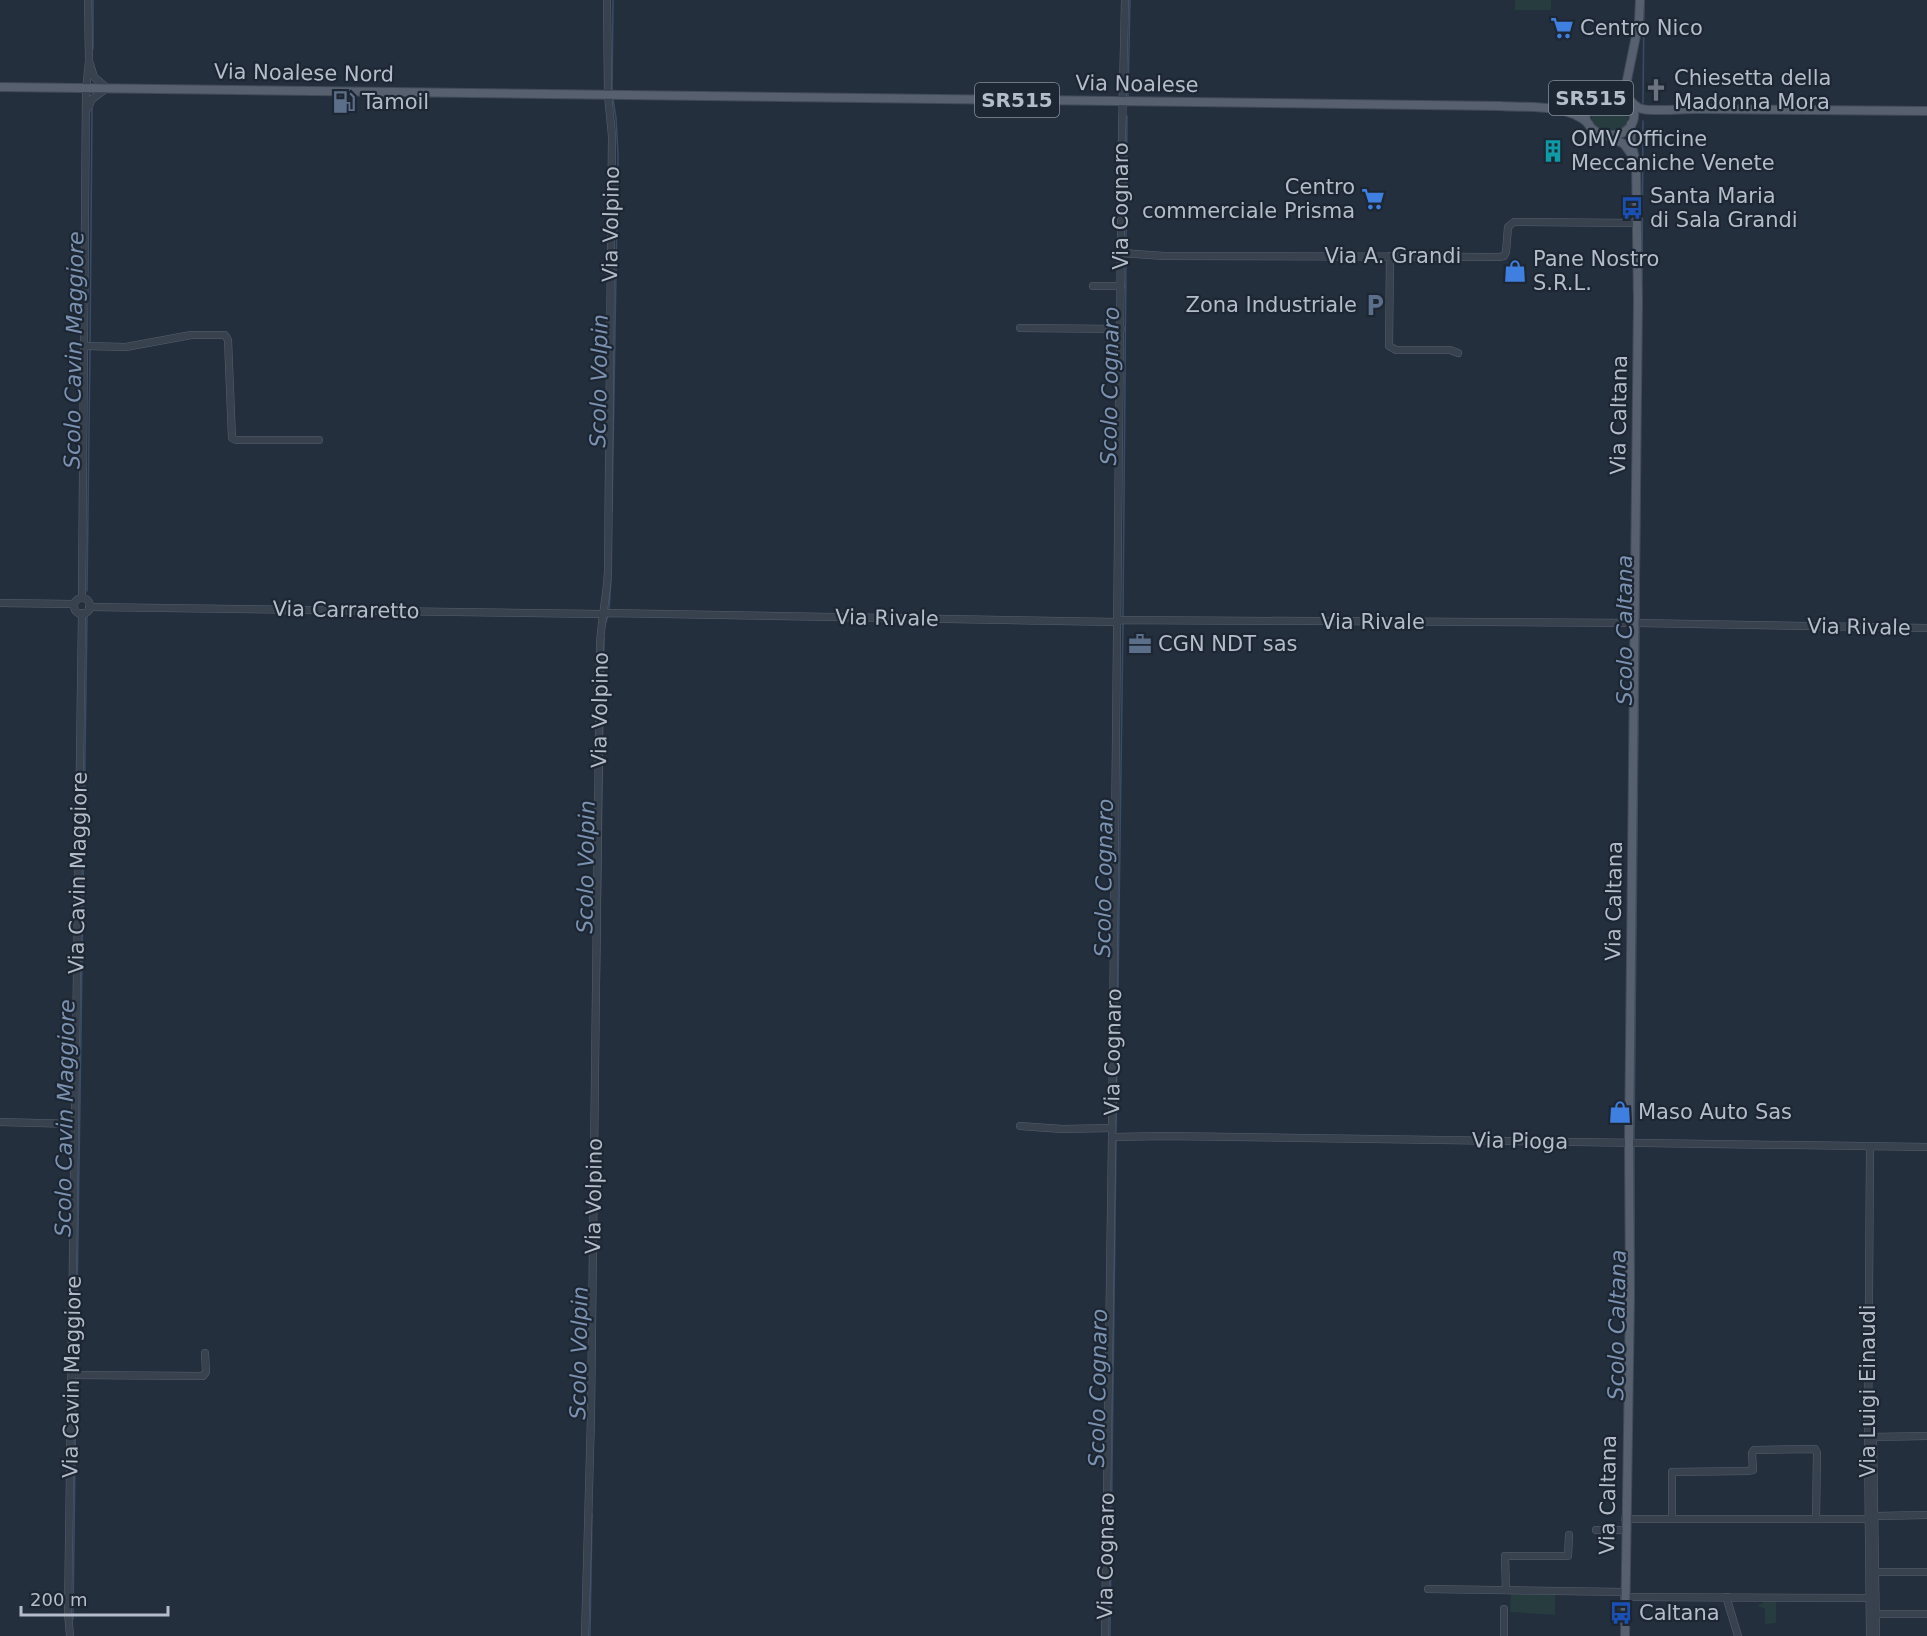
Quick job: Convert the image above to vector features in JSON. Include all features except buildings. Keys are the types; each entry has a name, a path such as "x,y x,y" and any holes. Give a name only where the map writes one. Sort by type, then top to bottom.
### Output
{"main road":[{"path":"1630,100 1627,84 1639,21 1640,0"},
{"path":"1609,88 1622,81 1630,65"},
{"name":"Via Noalese Nord","path":"0,87 608,94"},
{"name":"Via Noalese","path":"1557,109 1585,102 1600,90 1609,88"},
{"name":"SR515","path":"1609,88 1620,91 1647,110 1696,108 1927,111"},
{"name":"Via Noalese","path":"608,94 1500,106 1557,109 1571,112 1583,118 1597,132 1608,136"},
{"name":"SR515","path":"1589,124 1586,110 1592,96"},
{"name":"SR515","path":"1630,100 1634,111 1631,124"},
{"name":"SR515","path":"1608,136 1620,134 1631,124 1650,114 1667,110"},
{"name":"Via Caltana","path":"1624,1636 1630,1295 1629,1142 1638,623 1637,223 1636,158 1631,143 1631,124"},
{"name":"Via Caltana","path":"1608,136 1624,144 1632,156 1635,167"}],"street":[{"path":"82,598 89,346 88,0"},
{"name":"Via Volpino","path":"585,1636 591,1416 600,645 606,613 608,571 612,121 608,94 607,0"},
{"name":"Via Cognaro","path":"1105,1636 1125,0"},
{"path":"87,111 92,99 107,88 94,77 89,61"},
{"path":"92,99 88,88 94,77"},
{"name":"Via A. Grandi","path":"1121,253 1164,256 1504,256 1508,227 1514,222 1637,223"},
{"path":"1390,256 1389,346 1396,350 1458,353"},
{"path":"1093,286 1121,286"},
{"path":"1020,328 1121,329"},
{"path":"89,346 126,347 191,334 225,335 228,340 232,438 236,440 320,440"},
{"path":"82,598 87,600 89,607 82,614 76,610 74,604 76,600 82,598"},
{"path":"0,603 74,604"},
{"name":"Via Carraretto","path":"89,607 606,613"},
{"name":"Via Rivale","path":"606,613 1118,621 1638,623 1927,628"},
{"name":"Via Cavin Maggiore","path":"70,1636 68,1623 75,1375 75,1124 82,614"},
{"path":"0,1122 75,1124"},
{"path":"1020,1126 1062,1129 1112,1128"},
{"name":"Via Pioga","path":"1112,1137 1927,1147"},
{"name":"Via Luigi Einaudi","path":"1870,1146 1870,1437 1873,1614 1870,1636"},
{"path":"75,1375 203,1376 206,1372 205,1353"},
{"path":"1870,1437 1927,1436"},
{"path":"1672,1518 1672,1472 1748,1472 1753,1470 1752,1453 1754,1450 1815,1449 1816,1519"},
{"path":"1625,1519 1816,1519 1927,1515"},
{"path":"1596,1530 1625,1530"},
{"path":"1506,1590 1505,1556 1568,1556 1569,1535"},
{"path":"1872,1572 1927,1572"},
{"name":"Via Luigi Einaudi","path":"1872,1572 1869,1598 1876,1636"},
{"path":"1428,1589 1728,1597 1869,1598"},
{"path":"1728,1597 1738,1636"},
{"path":"1504,1609 1504,1636"},
{"path":"1873,1614 1927,1614"}],"green space":[{"path":"1515,0 1551,0 1551,10 1515,10"},
{"path":"1610,94 1623,100 1629,113 1623,126 1610,132 1597,126 1591,113 1597,100"},
{"path":"1511,1594 1555,1595 1555,1615 1510,1612"},
{"path":"1763,1601 1776,1601 1776,1623 1765,1624 1765,1608 1759,1607"}],"waterway":[{"name":"Scolo Cavin Maggiore","path":"93,0 93,49"},
{"name":"Scolo Volpin","path":"612,91 613,0"},
{"name":"Scolo Cognaro","path":"1128,97 1130,0"},
{"name":"Scolo Caltana","path":"1643,103 1644,0"},
{"name":"Scolo Volpin","path":"612,511 618,154 613,99"},
{"name":"Scolo Cavin Maggiore","path":"90,345 92,109"},
{"name":"Scolo Cognaro","path":"1126,246 1127,116"},
{"name":"Scolo Caltana","path":"1642,279 1643,121"},
{"name":"Scolo Cognaro","path":"1123,616 1126,263"},
{"name":"Scolo Cavin Maggiore","path":"87,591 90,350"},
{"name":"Scolo Caltana","path":"1639,621 1640,455"},
{"name":"Scolo Volpin","path":"609,610 611,579"},
{"name":"Scolo Volpin","path":"605,625 608,615"},
{"name":"Scolo Cavin Maggiore","path":"76,1373 87,618"},
{"name":"Scolo Cognaro","path":"1116,1132 1123,624"},
{"name":"Scolo Caltana","path":"1634,1139 1639,626"},
{"name":"Scolo Volpin","path":"599,1002 604,638"},
{"name":"Scolo Cognaro","path":"1110,1636 1116,1141"},
{"name":"Scolo Caltana","path":"1634,1146 1634,1296"},
{"name":"Scolo Cavin Maggiore","path":"73,1619 76,1378"},
{"name":"Scolo Volpin","path":"590,1636 592,1514"}],"place":[{"name":"Centro Nico","path":"1562,28"},
{"name":"Chiesetta della Madonna Mora","path":"1656,90"},
{"name":"Tamoil","path":"344,102"},
{"name":"OMV Officine Meccaniche Venete","path":"1553,151"},
{"name":"Centro commerciale Prisma","path":"1373,199"},
{"name":"Santa Maria di Sala Grandi","path":"1632,208"},
{"name":"Pane Nostro S.R.L.","path":"1515,271"},
{"name":"Zona Industriale","path":"1375,305"},
{"name":"CGN NDT sas","path":"1140,644"},
{"name":"Maso Auto Sas","path":"1620,1112"},
{"name":"Caltana","path":"1621,1613"}]}
